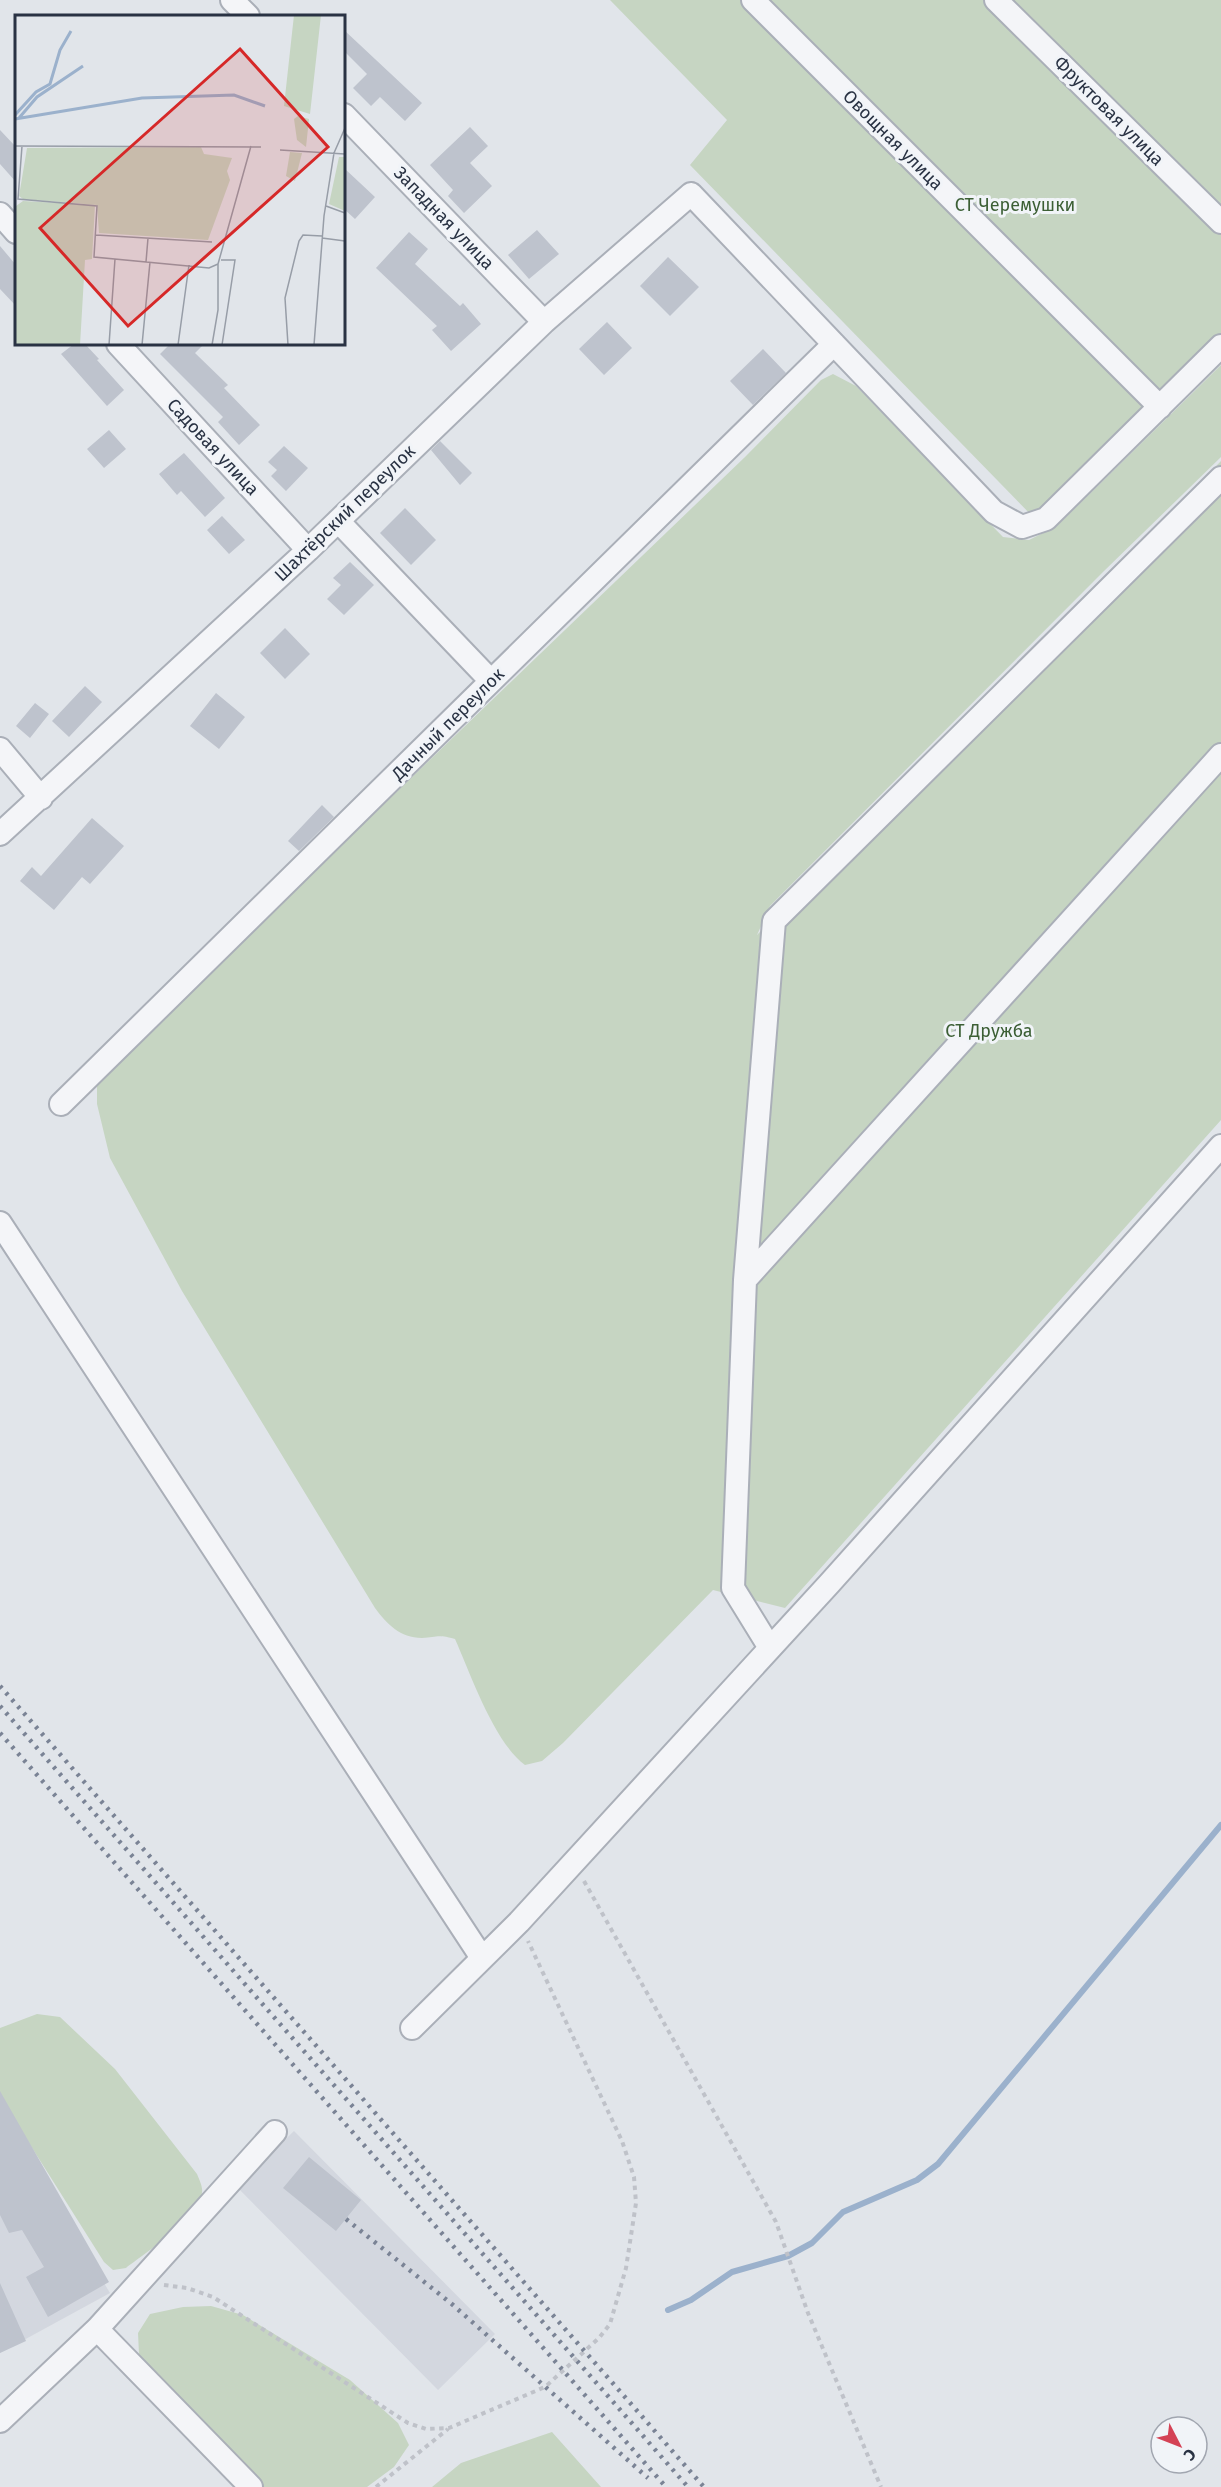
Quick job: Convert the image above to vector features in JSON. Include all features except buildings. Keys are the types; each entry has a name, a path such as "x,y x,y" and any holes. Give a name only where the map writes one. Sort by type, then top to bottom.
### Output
{"street":[{"path":"232,0 247,15"},
{"name":"Овощная улица","path":"753,0 1160,407"},
{"name":"Фруктовая улица","path":"996,0 1221,222"},
{"name":"Западная улица","path":"345,116 544,322"},
{"name":"Шахтёрский переулок","path":"0,834 308,550 544,322 691,194 834,344"},
{"path":"0,214 15,231"},
{"path":"834,344 994,512 1022,526 1046,519 1221,346"},
{"name":"Дачный переулок","path":"61,1104 834,344"},
{"name":"Садовая улица","path":"119,345 308,550"},
{"path":"770,1648 733,1588 745,1280 774,921 1221,478"},
{"path":"338,521 491,681"},
{"path":"0,749 41,798"},
{"path":"745,1280 1221,755"},
{"path":"412,2028 519,1922 770,1648 1221,1146"},
{"path":"0,1223 482,1958"},
{"path":"0,2421 97,2328 275,2132"},
{"path":"97,2328 251,2487"}],"path":[{"path":"574,1862 776,2222 808,2313 880,2487"},
{"path":"376,2487 449,2428 545,2387 599,2338 610,2324 617,2304 633,2236 636,2203 634,2177 622,2141 519,1922"},
{"path":"139,2282 187,2288 213,2297 408,2423 426,2428 449,2428"}],"shaded area":[{"path":"0,2110 110,2293 0,2353"},
{"path":"294,2131 495,2334 438,2390 237,2187"}],"green space":[{"name":"СТ Черемушки","path":"610,0 1221,0 1221,339 1037,521 690,165 727,120"},
{"name":"СТ Дружба","path":"1221,365 1221,457 770,906 757,935 1221,461 1221,1120 785,1608 713,1590 563,1743 542,1761 525,1765 503,1741 493,1725 455,1639 441,1636 422,1638 407,1636 389,1625 375,1608 182,1291 110,1158 97,1104 97,1085 102,1075 745,457 821,380 833,374 856,386 1003,537 1029,540 1057,526"},
{"path":"37,2014 60,2017 115,2069 197,2174 201,2183 199,2202 193,2212 171,2234 126,2268 113,2270 104,2262 0,2097 0,2028"},
{"path":"211,2306 243,2315 350,2380 398,2423 409,2445 394,2467 367,2487 264,2487 175,2397 139,2354 138,2333 150,2314 183,2307"},
{"path":"552,2432 601,2487 432,2487 461,2463"}],"waterway":[{"path":"668,2310 691,2300 732,2272 788,2256 812,2243 843,2212 917,2180 938,2164 1221,1825"}],"railway":[{"path":"0,1686 704,2487"},
{"path":"0,1706 688,2487"},
{"path":"0,1733 666,2487"},
{"path":"346,2219 453,2305 648,2478"}]}
